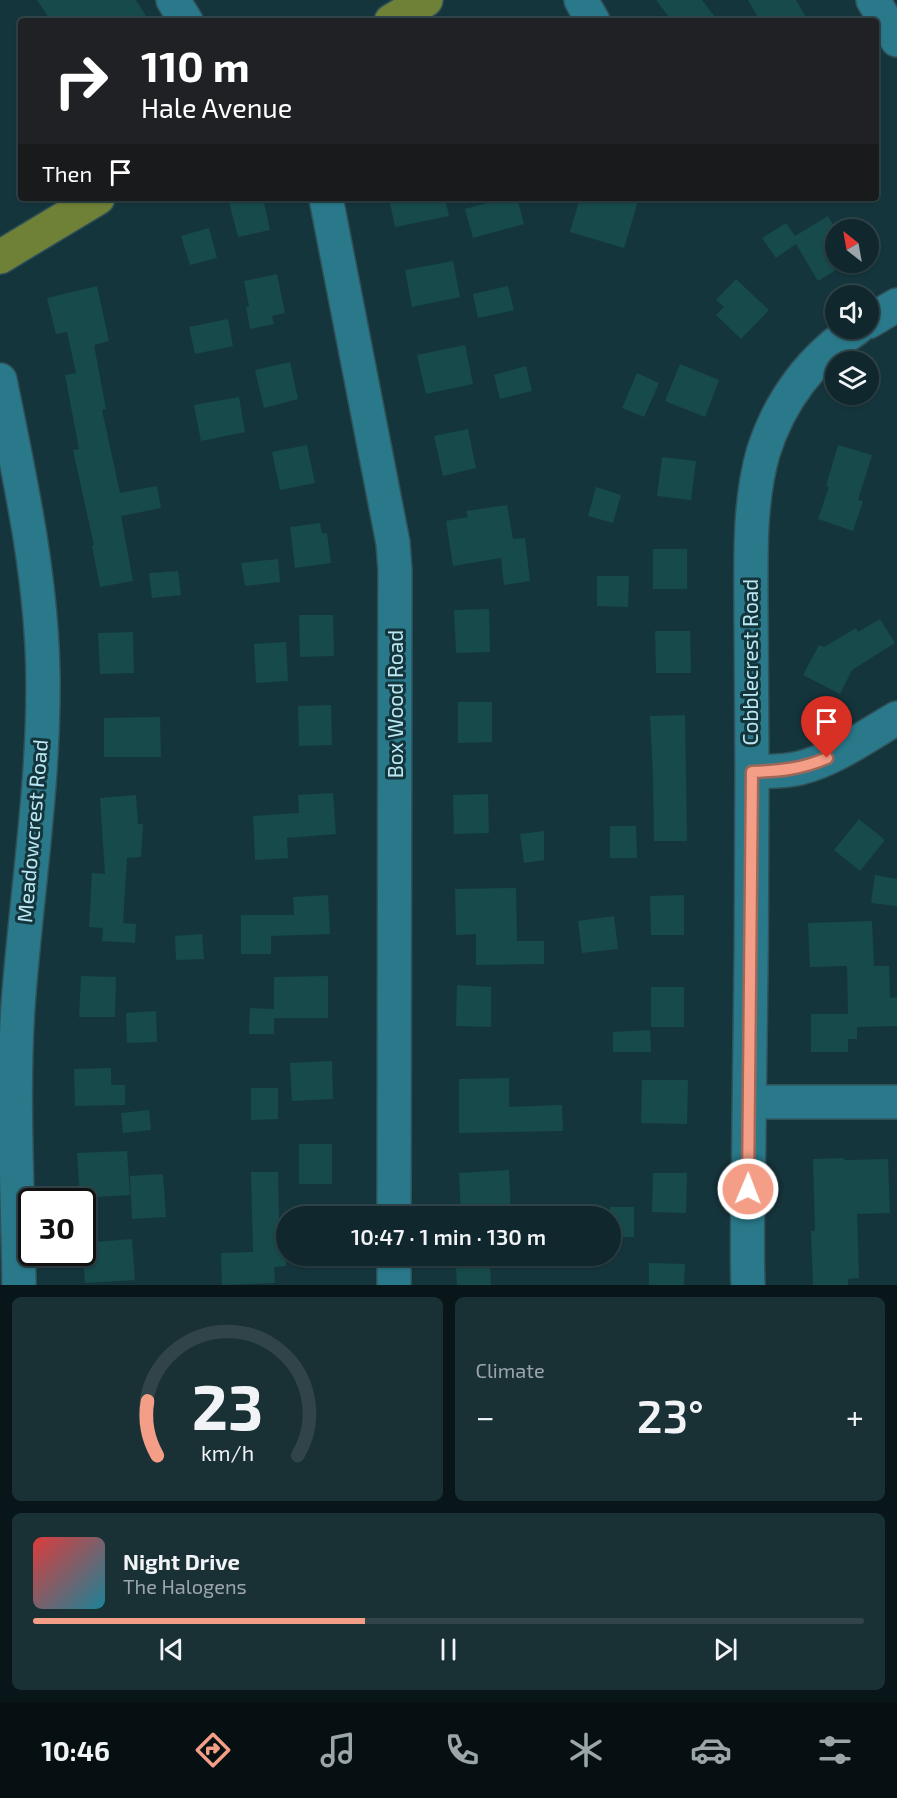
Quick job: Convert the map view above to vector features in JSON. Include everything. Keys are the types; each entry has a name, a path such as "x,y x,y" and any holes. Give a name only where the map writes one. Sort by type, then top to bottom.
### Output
{"main road":[{"path":"396,18 426,0"},
{"path":"0,257 93,201"}],"street":[{"path":"173,0 184,18"},
{"path":"581,0 591,18"},
{"path":"873,0 897,39"},
{"name":"Box Wood Road","path":"327,201 395,563 394,1206"},
{"path":"879,316 897,305"},
{"name":"Cobblecrest Road","path":"748,1285 752,772 750,540 754,493 758,472 778,414 811,366 842,339"},
{"name":"Meadowcrest Road","path":"0,380 29,528 39,608 43,678 41,749 18,1008 16,1105 19,1285"},
{"path":"752,772 785,771 813,764 840,752 897,718"},
{"path":"750,1102 897,1102"},
{"path":"394,1266 394,1285"}],"building":[{"path":"37,0 136,0 147,18 49,18"},
{"path":"656,0 702,0 716,18 670,18"},
{"path":"748,0 796,0 806,18 758,18"},
{"path":"229,201 264,201 270,230 238,237"},
{"path":"390,201 446,201 449,216 395,227"},
{"path":"495,201 518,201 524,224 473,238 465,209"},
{"path":"579,201 638,201 624,248 570,232"},
{"path":"828,216 830,219 825,219 825,273 831,273 818,281 796,244 776,258 762,238 786,223 795,236"},
{"path":"209,228 217,258 190,265 181,236"},
{"path":"453,261 460,297 412,307 405,270"},
{"path":"277,274 285,313 272,316 274,324 250,329 246,307 249,306 244,281"},
{"path":"736,279 769,310 741,339 716,315 724,307 716,300"},
{"path":"97,286 109,341 94,345 106,409 102,410 120,493 157,486 161,508 121,516 133,581 100,587 92,546 94,545 73,450 79,449 65,375 76,373 67,332 56,334 47,298"},
{"path":"508,286 514,310 478,318 473,294"},
{"path":"228,319 233,346 195,354 189,327"},
{"path":"465,345 473,384 426,394 417,355"},
{"path":"290,362 298,399 264,408 255,370"},
{"path":"680,364 719,380 705,417 665,401"},
{"path":"526,366 532,391 500,399 494,375"},
{"path":"637,373 659,383 644,417 622,408"},
{"path":"239,397 245,432 201,441 194,405"},
{"path":"468,429 476,468 443,476 434,436"},
{"path":"307,445 315,483 280,490 272,452"},
{"path":"838,445 872,455 858,500 863,501 853,531 818,519 829,487 826,486"},
{"path":"662,457 696,461 691,500 657,496"},
{"path":"596,487 621,495 613,523 588,516"},
{"path":"507,505 513,539 525,538 530,581 504,585 501,558 453,566 446,521 468,517 466,511"},
{"path":"320,523 322,534 327,533 331,563 295,568 290,527"},
{"path":"653,549 687,549 687,589 653,589"},
{"path":"278,559 280,582 245,586 241,563"},
{"path":"178,571 181,595 152,598 149,573"},
{"path":"597,576 629,576 628,607 597,606"},
{"path":"489,609 490,652 456,653 454,610"},
{"path":"299,615 333,615 334,656 300,657"},
{"path":"880,619 895,643 852,670 840,694 803,675 819,645 824,647 856,628 858,632"},
{"path":"655,631 690,631 691,673 656,673"},
{"path":"133,632 134,673 100,674 98,633"},
{"path":"286,642 288,681 256,683 254,644"},
{"path":"458,702 492,702 492,742 458,743"},
{"path":"331,705 332,745 299,746 298,706"},
{"path":"685,715 687,841 654,841 650,716"},
{"path":"160,717 161,757 104,757 104,718"},
{"path":"333,793 336,834 287,838 288,858 255,860 253,816 299,813 298,795"},
{"path":"488,794 489,833 454,834 453,795"},
{"path":"136,795 138,824 143,824 141,857 127,858 123,923 136,924 135,943 102,941 103,928 89,927 92,873 105,874 100,798"},
{"path":"859,819 885,840 860,871 834,850"},
{"path":"610,826 636,826 637,858 610,858"},
{"path":"544,831 544,860 524,863 520,834"},
{"path":"875,875 897,879 897,906 871,903"},
{"path":"516,888 517,941 544,941 544,964 476,965 476,934 456,935 455,889"},
{"path":"328,895 330,934 271,936 271,954 241,954 241,915 294,915 293,897"},
{"path":"684,895 684,935 651,935 650,896"},
{"path":"614,916 618,949 582,953 578,921"},
{"path":"872,921 874,966 889,966 890,998 897,997 897,1026 857,1027 857,1039 848,1039 848,1052 811,1052 811,1014 848,1014 847,966 810,967 808,923"},
{"path":"202,934 204,959 176,960 175,936"},
{"path":"81,976 116,977 115,1017 79,1017"},
{"path":"328,976 328,1018 274,1018 274,1034 249,1034 250,1008 274,1009 274,977"},
{"path":"457,985 491,987 491,1027 456,1026"},
{"path":"651,987 684,987 684,1027 651,1027"},
{"path":"156,1011 157,1042 127,1043 126,1013"},
{"path":"650,1030 651,1052 613,1052 613,1032"},
{"path":"332,1061 333,1099 292,1101 290,1063"},
{"path":"111,1068 111,1085 125,1085 125,1105 75,1106 74,1069"},
{"path":"509,1078 509,1107 562,1105 563,1131 459,1133 459,1079"},
{"path":"642,1080 688,1080 687,1124 641,1123"},
{"path":"251,1088 278,1088 278,1119 251,1120"},
{"path":"149,1110 151,1130 123,1133 121,1113"},
{"path":"299,1144 332,1144 332,1184 299,1184"},
{"path":"127,1151 130,1195 96,1197 96,1188 79,1188 77,1153"},
{"path":"844,1158 845,1160 888,1159 890,1213 857,1214 859,1278 848,1279 848,1285 813,1285 811,1231 815,1231 813,1159"},
{"path":"509,1170 511,1206 461,1206 459,1173"},
{"path":"251,1172 278,1172 276,1266 286,1266 274,1267 275,1283 222,1285 221,1253 253,1252"},
{"path":"653,1173 687,1173 686,1213 652,1212"},
{"path":"163,1174 166,1217 132,1219 130,1176"},
{"path":"621,1207 634,1207 634,1237 621,1237"},
{"path":"132,1239 135,1280 85,1283 84,1266 96,1266 96,1242"},
{"path":"649,1263 685,1264 684,1285 649,1285"},
{"path":"456,1266 490,1266 491,1285 457,1285"}],"route":[{"path":"748,1189 752,772 785,771 827,758"}]}
